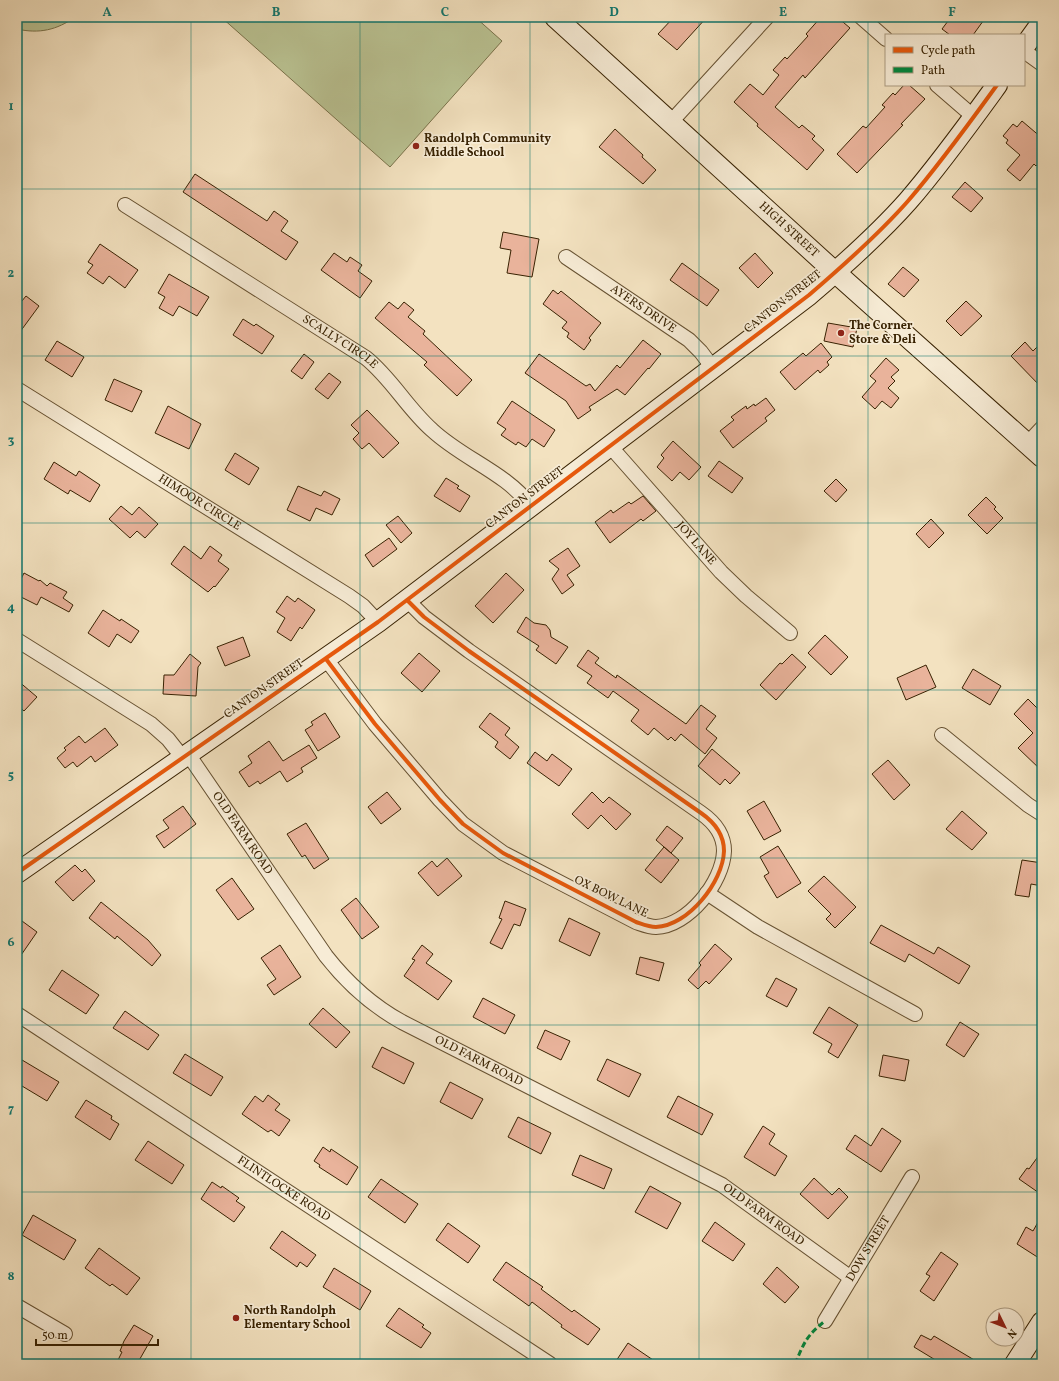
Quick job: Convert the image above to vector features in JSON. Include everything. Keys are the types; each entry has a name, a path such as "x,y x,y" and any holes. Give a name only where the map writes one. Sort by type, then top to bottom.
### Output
{"street":[{"name":"HIGH STREET","path":"555,17 670,123 1035,451"},
{"path":"670,123 767,17"},
{"path":"861,17 885,39"},
{"path":"1025,46 1042,22"},
{"path":"1025,52 1042,64"},
{"path":"938,86 974,117"},
{"name":"CANTON STREET","path":"17,873 378,622 836,273 908,201 942,160 996,86"},
{"name":"SCALLY CIRCLE","path":"125,205 366,358 384,374 432,431 509,483 531,506"},
{"name":"AYERS DRIVE","path":"566,258 689,340 701,352 713,368"},
{"name":"HIMOOR CIRCLE","path":"17,389 353,598 378,622"},
{"path":"1035,451 1042,428"},
{"name":"JOY LANE","path":"610,446 721,572 750,600 790,633"},
{"name":"OX BOW LANE","path":"326,659 375,724 440,800 463,824 503,853 636,922 650,927 663,926 686,916 698,905 707,893 721,865 724,850 718,829 708,818 469,651 424,617 407,600"},
{"path":"17,640 151,724 185,756"},
{"path":"942,735 1028,805 1042,814"},
{"name":"OLD FARM ROAD","path":"185,756 326,956 346,980 369,1002 402,1022 722,1185 851,1278"},
{"path":"707,893 758,927 915,1014"},
{"name":"FLINTLOCKE ROAD","path":"17,1014 550,1364"},
{"name":"DOW STREET","path":"825,1321 912,1177"},
{"path":"17,1306 65,1334"},
{"path":"1015,1364 1042,1322"}],"green space":[{"path":"17,17 75,17 55,28 33,31 17,29"},
{"path":"221,17 475,17 502,41 390,167"}],"building":[{"path":"674,17 707,17 677,50 658,34"},
{"path":"821,17 837,17 850,28 805,78 803,75 775,107 799,128 802,125 815,136 812,139 824,150 807,170 757,126 758,124 734,102 750,84 763,95 779,75 773,70 785,57 787,59 808,36 806,34"},
{"path":"951,17 986,17 974,34 949,34 942,29"},
{"path":"903,86 910,86 925,99 901,124 903,125 857,173 837,154 863,126 866,128 885,107 882,105 893,93 895,95"},
{"path":"1022,121 1042,138 1042,160 1036,166 1034,164 1020,181 1007,170 1020,155 1006,143 1008,140 1003,136 1013,124 1017,127"},
{"path":"615,129 643,155 642,157 656,170 643,184 599,147"},
{"path":"195,174 267,221 274,211 288,221 281,231 298,242 286,260 183,192"},
{"path":"965,182 983,198 971,212 952,197"},
{"path":"503,232 539,239 532,277 507,273 511,250 500,248"},
{"path":"100,244 138,270 125,288 109,276 103,284 87,273 93,265 88,262"},
{"path":"334,253 347,262 350,257 362,265 358,271 372,281 360,298 321,270"},
{"path":"755,253 773,273 758,288 739,268"},
{"path":"682,263 719,290 707,306 670,280"},
{"path":"903,267 919,280 904,297 888,284"},
{"path":"169,274 209,297 197,316 179,306 173,316 159,308 165,297 158,293"},
{"path":"553,290 558,294 561,291 601,323 589,338 591,340 584,350 567,337 569,333 562,328 567,322 543,304"},
{"path":"26,296 39,306 17,336 17,307"},
{"path":"966,301 982,316 961,336 946,321"},
{"path":"389,302 398,309 404,302 414,310 408,317 425,331 423,334 472,380 457,396 424,365 427,362 375,318"},
{"path":"243,319 254,326 256,324 274,336 262,354 233,335"},
{"name":"The Corner Store & Deli","path":"828,323 857,328 853,347 824,341"},
{"path":"643,340 661,354 649,369 648,368 625,395 617,389 589,407 591,410 578,419 566,401 525,373 539,354 586,386 590,384 595,391 617,365 620,368"},
{"path":"57,341 84,357 72,377 45,360"},
{"path":"1025,342 1033,351 1042,342 1042,388 1011,356"},
{"path":"821,343 832,357 827,362 829,365 820,373 818,370 795,390 780,372 803,353 806,356"},
{"path":"304,354 314,362 302,379 291,371"},
{"path":"886,358 899,370 891,377 895,381 888,388 899,398 891,408 882,401 875,409 862,397 876,381 870,376"},
{"path":"329,373 341,382 328,399 315,389"},
{"path":"114,379 142,391 132,412 105,400"},
{"path":"766,398 775,410 765,418 767,421 733,448 720,431 734,420 731,417 746,406 747,409 754,404 755,406"},
{"path":"512,401 555,430 544,447 532,439 526,447 518,442 516,445 501,435 506,429 497,423"},
{"path":"168,406 201,424 189,449 155,433"},
{"path":"367,410 399,443 383,458 369,443 362,449 353,439 359,433 351,425"},
{"path":"673,441 701,467 689,480 680,472 672,481 657,467 664,458 661,455"},
{"path":"235,453 259,468 249,485 225,470"},
{"path":"719,461 743,478 732,493 708,476"},
{"path":"54,462 76,476 79,471 100,485 90,502 70,490 68,494 44,479"},
{"path":"446,478 459,486 457,488 470,496 460,512 434,496"},
{"path":"836,479 847,490 836,502 824,491"},
{"path":"298,486 321,496 324,491 340,499 332,515 316,508 310,521 287,510"},
{"path":"643,496 656,511 643,521 641,519 610,543 595,522 611,510 613,513 629,502 631,504"},
{"path":"986,497 996,507 994,509 1003,518 987,534 968,515"},
{"path":"121,506 132,515 139,507 158,524 145,538 137,531 130,538 109,519"},
{"path":"398,516 412,533 401,543 386,525"},
{"path":"931,519 944,533 929,548 916,534"},
{"path":"389,538 397,549 373,567 365,555"},
{"path":"184,546 201,559 210,546 222,555 218,561 229,569 215,587 214,586 208,592 171,564"},
{"path":"568,548 580,566 567,575 574,585 562,594 552,579 559,569 549,561"},
{"path":"24,573 39,581 40,580 47,586 50,583 67,592 63,598 73,605 69,612 41,597 37,605 17,595 17,587"},
{"path":"506,573 524,590 493,623 475,606"},
{"path":"287,596 295,602 298,598 315,610 302,629 300,627 291,641 277,632 285,618 276,612"},
{"path":"103,610 120,621 121,619 139,631 131,643 117,634 109,647 88,633"},
{"path":"526,617 534,623 546,625 550,630 551,637 568,647 556,664 536,650 539,646 517,632"},
{"path":"825,635 848,657 831,675 808,653"},
{"path":"243,637 250,656 225,666 217,647"},
{"path":"588,650 599,658 595,663 616,678 617,675 686,724 701,705 716,716 706,729 717,738 705,754 681,734 675,741 671,737 668,740 654,728 648,735 631,721 639,710 613,691 608,698 587,683 592,676 577,666"},
{"path":"419,653 440,671 422,692 401,673"},
{"path":"190,654 201,663 198,667 196,696 163,694 164,675 174,675"},
{"path":"792,654 806,667 776,700 760,685 780,663 782,664"},
{"path":"926,665 936,687 906,700 897,678"},
{"path":"973,669 1001,686 990,705 962,688"},
{"path":"17,680 37,697 24,711 17,705"},
{"path":"1028,699 1042,713 1042,771 1018,748 1033,733 1014,714"},
{"path":"325,713 340,737 318,751 305,730 313,725 311,722"},
{"path":"490,713 510,728 505,735 519,747 510,759 495,747 498,742 479,727"},
{"path":"105,728 118,745 95,762 91,756 77,767 73,762 65,768 57,758 66,750 64,748 79,736 85,743"},
{"path":"269,741 283,761 309,745 317,758 301,768 303,772 287,782 280,771 260,784 258,781 249,787 239,772 252,763 248,756"},
{"path":"712,749 740,773 730,784 725,779 720,785 698,766"},
{"path":"535,752 547,761 552,754 572,769 559,786 527,763"},
{"path":"888,760 910,785 894,800 872,774"},
{"path":"387,792 401,809 381,824 368,807"},
{"path":"592,792 603,803 609,797 631,814 616,830 601,815 588,829 572,814"},
{"path":"764,801 781,831 764,840 747,811"},
{"path":"183,806 196,824 164,848 156,836 169,828 163,820"},
{"path":"962,811 987,833 972,850 946,829"},
{"path":"306,823 329,859 314,869 305,855 302,857 287,834"},
{"path":"667,826 683,838 671,853 656,840"},
{"path":"778,846 801,883 777,898 764,876 769,873 760,857"},
{"path":"664,847 679,860 661,883 645,870"},
{"path":"447,858 462,876 438,896 418,873 432,861 437,867"},
{"path":"1022,860 1042,863 1042,886 1031,884 1029,897 1015,895"},
{"path":"75,865 82,872 85,869 95,881 73,901 55,882"},
{"path":"824,876 856,907 835,928 826,919 831,914 808,891"},
{"path":"232,878 254,909 238,920 216,890"},
{"path":"356,898 379,927 362,939 341,910"},
{"path":"505,901 526,909 520,926 514,924 502,949 490,943 502,919 499,918"},
{"path":"101,902 148,940 161,955 152,966 117,936 115,939 89,918"},
{"path":"569,918 600,933 590,956 559,941"},
{"path":"22,921 37,932 17,961 17,928"},
{"path":"881,925 934,954 938,947 970,966 959,984 909,954 905,962 870,943"},
{"path":"715,944 732,959 709,984 706,981 698,989 688,980 701,965 699,963"},
{"path":"280,945 301,977 274,995 267,985 276,979 261,958"},
{"path":"422,945 433,954 426,963 452,981 438,1000 404,976 415,960 412,959"},
{"path":"640,957 664,963 659,981 636,974"},
{"path":"62,970 99,995 86,1014 49,990"},
{"path":"776,978 797,989 787,1007 766,996"},
{"path":"483,998 515,1015 505,1034 473,1017"},
{"path":"829,1007 858,1025 838,1058 828,1052 832,1044 813,1033"},
{"path":"323,1008 350,1032 336,1048 309,1024"},
{"path":"125,1011 159,1035 148,1050 113,1028"},
{"path":"960,1022 979,1034 964,1057 946,1045"},
{"path":"545,1030 570,1041 561,1060 537,1048"},
{"path":"382,1047 414,1063 404,1084 372,1067"},
{"path":"185,1054 223,1077 211,1096 173,1073"},
{"path":"883,1055 909,1060 905,1081 879,1076"},
{"path":"17,1057 59,1082 47,1101 17,1083"},
{"path":"607,1059 641,1074 629,1097 597,1080"},
{"path":"450,1082 483,1099 472,1119 440,1102"},
{"path":"268,1095 280,1104 275,1110 290,1120 279,1136 271,1130 268,1132 242,1114 255,1096 263,1102"},
{"path":"678,1096 713,1114 702,1135 667,1117"},
{"path":"86,1100 112,1116 111,1119 119,1124 110,1140 75,1117"},
{"path":"518,1117 551,1133 541,1154 508,1137"},
{"path":"763,1126 775,1134 769,1144 787,1156 775,1176 744,1157"},
{"path":"882,1128 901,1141 881,1172 846,1149 855,1135 871,1146"},
{"path":"148,1141 184,1165 172,1184 135,1160"},
{"path":"323,1147 330,1152 331,1149 358,1167 347,1185 319,1167 320,1165 314,1161"},
{"path":"1042,1151 1042,1195 1019,1179 1027,1168 1029,1169"},
{"path":"580,1155 612,1169 604,1189 572,1175"},
{"path":"814,1178 832,1195 839,1188 848,1197 828,1219 800,1194"},
{"path":"381,1179 418,1204 405,1223 368,1197"},
{"path":"212,1182 221,1188 222,1186 239,1198 236,1201 245,1207 234,1222 201,1199"},
{"path":"650,1186 681,1203 667,1229 635,1212"},
{"path":"33,1215 76,1240 64,1260 22,1235"},
{"path":"1042,1215 1042,1260 1017,1244 1026,1227 1033,1231"},
{"path":"715,1222 745,1244 733,1261 702,1241"},
{"path":"448,1223 480,1246 468,1263 436,1240"},
{"path":"282,1231 316,1255 307,1267 300,1262 297,1267 270,1248"},
{"path":"99,1248 140,1278 127,1295 112,1284 110,1286 85,1268"},
{"path":"941,1252 958,1264 934,1301 920,1291 930,1276 926,1274"},
{"path":"506,1262 543,1287 541,1289 572,1312 574,1310 600,1329 588,1345 561,1327 562,1325 532,1302 529,1306 493,1280"},
{"path":"777,1267 799,1287 785,1303 763,1284"},
{"path":"334,1268 371,1291 360,1310 323,1287"},
{"path":"399,1308 424,1325 422,1327 431,1333 421,1348 386,1326"},
{"path":"134,1325 153,1336 137,1364 116,1364 122,1352 120,1351 124,1341"},
{"path":"921,1335 931,1340 934,1336 981,1364 942,1364 914,1347"},
{"path":"628,1343 659,1364 614,1364"}],"marked path":[{"path":"795,1364 806,1340 825,1321"}],"cycle path":[{"path":"17,873 378,622 809,295 860,250 908,201 943,159 996,86"},
{"path":"326,659 375,724 440,800 463,824 503,853 636,922 656,927 668,925 691,911 702,900 710,888 722,863 724,845 720,834 710,820 469,651 424,617 407,600"}],"place":[{"name":"Randolph Community Middle School","path":"416,146"},
{"name":"The Corner Store & Deli","path":"841,333"},
{"name":"North Randolph Elementary School","path":"236,1318"}]}
